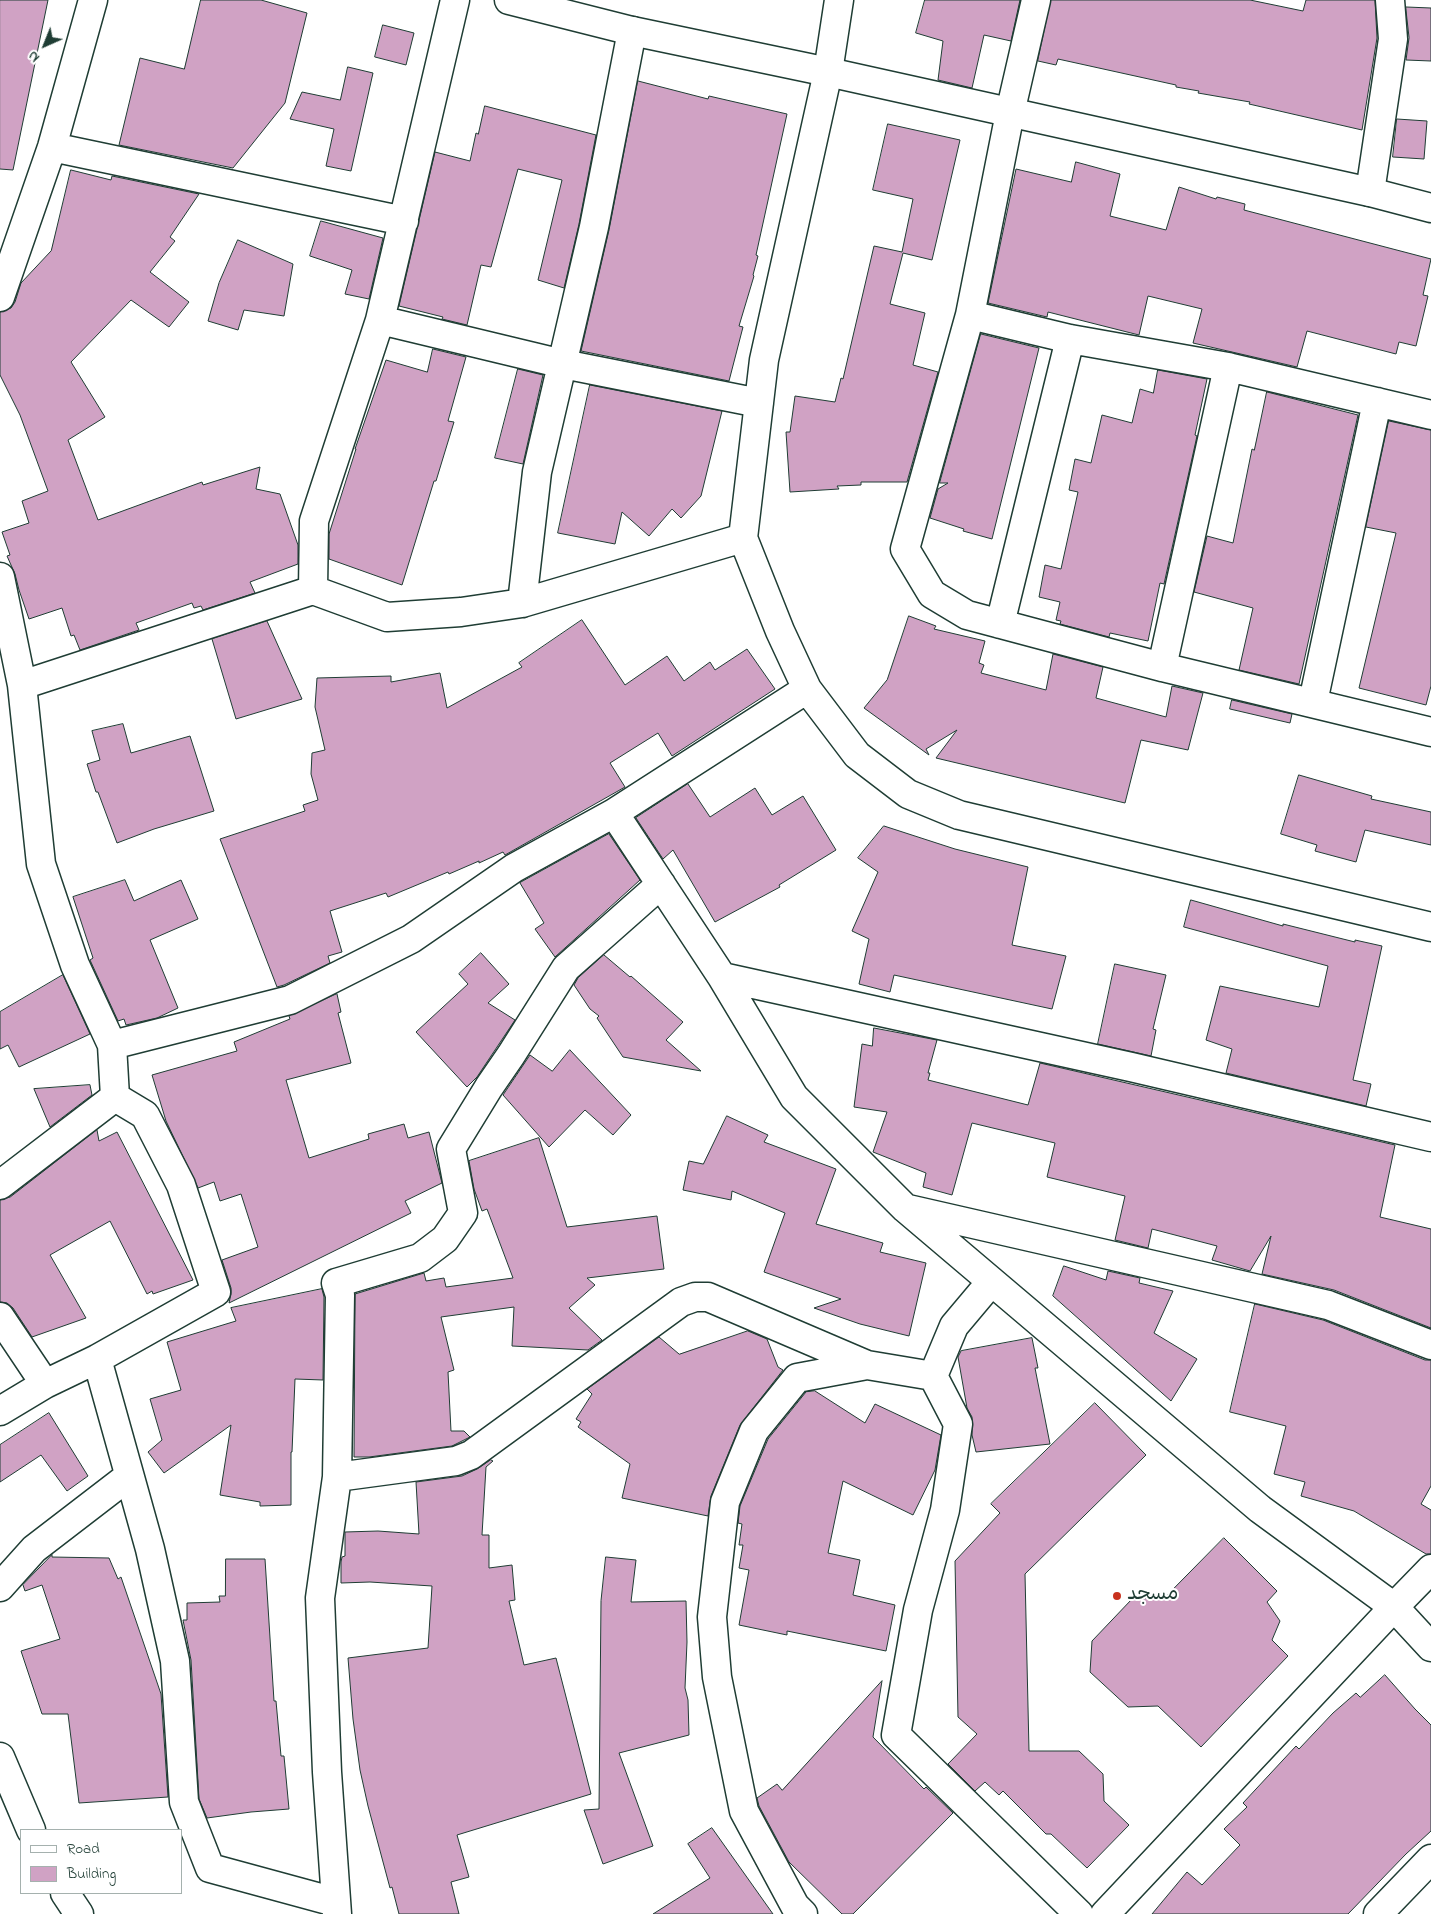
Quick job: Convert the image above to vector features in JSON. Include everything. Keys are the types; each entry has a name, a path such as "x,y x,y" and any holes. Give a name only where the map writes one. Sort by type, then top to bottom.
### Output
{"street":[{"path":"0,297 52,147 93,0"},
{"path":"313,590 314,521 380,320 455,0"},
{"path":"509,0 632,31 828,72 1370,192 1431,208"},
{"path":"839,0 828,72 764,360 743,538 780,631 807,689 857,755 908,794 959,816 1431,927"},
{"path":"1036,0 1010,113 970,315 905,549 932,594 967,615 1162,667 1431,732"},
{"path":"1370,192 1393,38 1390,0"},
{"path":"522,603 537,472 594,227 632,31"},
{"path":"52,147 404,221"},
{"path":"970,315 1070,339 1228,367 1378,402 1429,407"},
{"path":"380,320 562,364 759,403"},
{"path":"1000,624 1070,339"},
{"path":"1162,667 1228,367"},
{"path":"1313,702 1378,402"},
{"path":"14,671 252,612 313,590 387,617 461,612 522,603 743,538"},
{"path":"0,577 41,864 75,965 112,1045 114,1097"},
{"path":"112,1045 290,1000 411,939 514,868 614,813 807,689"},
{"path":"614,813 722,977 794,1097 905,1208 1260,1509 1394,1607 1431,1647"},
{"path":"96,1359 150,1549 174,1661 184,1802 210,1868 336,1908 327,1772 320,1598 337,1477 340,1295 336,1283 420,1258 445,1239 463,1213 451,1149 566,968 661,884"},
{"path":"722,977 1131,1067 1431,1137"},
{"path":"0,1185 114,1097"},
{"path":"0,1411 45,1384 96,1359 216,1292 180,1185 145,1115 114,1097"},
{"path":"905,1208 1328,1305 1431,1345"},
{"path":"933,1376 954,1326 991,1282"},
{"path":"337,1477 456,1461 471,1455 680,1302 695,1297 708,1296 867,1366 933,1376"},
{"path":"0,1317 45,1384"},
{"path":"803,1914 796,1906 744,1811 717,1677 712,1617 725,1502 754,1431 797,1378 867,1366"},
{"path":"933,1376 958,1424 945,1510 918,1610 896,1735 1079,1914"},
{"path":"0,1587 34,1549 130,1476"},
{"path":"1105,1914 1431,1569"},
{"path":"0,1757 31,1829"},
{"path":"1378,1914 1431,1858"},
{"path":"66,1894 80,1914"}],"building":[{"path":"0,0 48,0 13,170 0,169"},
{"path":"201,0 261,0 307,13 285,103 233,168 119,145 140,58 184,69"},
{"path":"925,0 1020,0 1011,41 984,35 972,88 938,80 943,41 916,33"},
{"path":"1051,0 1250,0 1303,11 1306,0 1375,0 1377,38 1362,130 1249,104 1250,102 1198,93 1199,91 1176,87 1176,85 1058,59 1056,65 1038,61"},
{"path":"1406,7 1431,8 1431,61 1406,60 1409,38"},
{"path":"383,25 414,33 406,65 375,57"},
{"path":"348,67 373,73 351,171 326,166 334,129 290,119 302,92 340,100"},
{"path":"638,81 708,99 709,96 787,114 756,255 758,256 754,276 739,326 743,327 729,381 581,351 609,230"},
{"path":"485,106 596,135 579,224 564,288 538,280 562,180 518,169 491,267 481,265 467,325 399,306 435,152 470,161 476,133 478,134"},
{"path":"1397,119 1427,121 1424,159 1393,157"},
{"path":"888,124 960,140 932,260 903,253 890,304 925,313 913,365 938,372 907,482 861,482 861,485 837,486 839,489 790,492 786,432 790,432 795,396 835,402 841,378 843,379 874,246 902,252 913,199 873,190"},
{"path":"1076,162 1120,174 1110,216 1166,230 1179,187 1216,199 1217,197 1245,204 1244,210 1431,259 1423,295 1428,296 1416,346 1399,342 1396,354 1307,331 1297,367 1193,343 1202,309 1148,296 1139,335 1048,312 1047,317 988,303 1016,169 1071,182"},
{"path":"71,170 111,180 112,176 199,194 170,237 175,241 150,272 189,302 169,327 131,300 71,362 105,417 68,440 98,520 202,482 203,485 260,467 256,489 280,494 298,545 298,564 250,582 255,593 203,610 201,606 194,608 192,603 136,623 139,630 80,650 74,635 71,636 62,608 29,619 15,574 7,556 10,555 2,532 29,523 22,501 48,491 20,415 0,375 0,312 11,308 21,283 51,251"},
{"path":"321,221 383,238 369,299 345,294 352,270 310,256"},
{"path":"238,240 293,264 284,316 244,310 238,330 208,321 219,283"},
{"path":"981,334 1039,348 992,539 963,531 964,529 930,518 938,489 948,483 940,483"},
{"path":"433,349 466,357 448,421 454,422 402,585 329,559 329,534 355,449 386,360 427,372"},
{"path":"518,369 543,375 523,464 495,458"},
{"path":"1158,370 1207,379 1195,435 1197,436 1164,584 1160,583 1148,641 1110,633 1109,637 1060,624 1061,621 1056,620 1060,602 1039,597 1045,565 1061,569 1078,492 1069,490 1075,459 1091,463 1102,415 1132,423 1140,389 1153,393"},
{"path":"590,385 722,411 701,496 681,518 672,509 649,536 622,512 615,544 558,533"},
{"path":"1267,392 1358,415 1299,684 1239,670 1253,608 1194,592 1207,536 1233,543 1252,449 1254,450"},
{"path":"1389,421 1431,430 1431,686 1426,705 1359,688 1396,533 1366,527"},
{"path":"909,616 936,626 934,629 985,641 979,663 984,665 981,673 1046,690 1053,654 1103,667 1096,698 1166,717 1172,686 1203,693 1188,750 1141,740 1125,803 936,758 957,730 926,749 929,755 864,708 887,680"},
{"path":"582,620 625,685 667,656 684,681 710,662 715,670 747,649 775,689 672,756 658,733 610,763 625,787 505,855 503,852 388,897 386,893 330,911 342,952 328,956 330,963 277,987 220,839 305,811 303,805 318,800 311,774 312,753 325,750 315,707 317,678 391,676 391,682 440,673 447,708 522,667 519,663"},
{"path":"267,621 302,699 236,719 212,639"},
{"path":"1232,700 1292,714 1290,723 1230,709"},
{"path":"123,724 131,753 190,736 214,811 154,829 117,843 98,792 96,792 87,764 100,760 92,731"},
{"path":"1299,775 1372,796 1371,799 1431,812 1431,845 1365,830 1356,862 1315,851 1317,845 1281,834"},
{"path":"688,784 710,817 755,788 772,815 803,796 836,850 779,885 780,887 715,922 673,850 663,859 636,818"},
{"path":"884,826 955,849 1028,867 1012,945 1066,956 1052,1009 894,975 890,992 859,984 869,939 852,931 878,872 858,858"},
{"path":"609,834 640,880 555,957 535,929 544,923 520,883"},
{"path":"125,880 134,901 181,880 198,919 150,940 178,1008 157,1018 126,1025 124,1019 118,1021 90,960 93,958 73,897"},
{"path":"1191,900 1283,926 1283,924 1355,942 1355,940 1382,946 1353,1080 1371,1084 1366,1106 1226,1073 1232,1049 1206,1040 1220,986 1319,1007 1328,966 1184,927"},
{"path":"481,953 509,984 488,1003 515,1020 477,1077 467,1087 416,1032 468,984 459,974"},
{"path":"604,955 683,1022 666,1040 701,1071 623,1057 597,1018 599,1016 590,1009 574,985 578,978"},
{"path":"1115,964 1166,975 1153,1029 1156,1030 1151,1056 1098,1044"},
{"path":"63,975 90,1034 19,1067 8,1045 0,1049 0,1012"},
{"path":"337,994 341,1012 338,1013 351,1063 286,1080 309,1158 369,1139 368,1134 404,1124 408,1138 429,1132 442,1183 405,1201 411,1213 229,1303 231,1288 222,1260 258,1247 241,1194 220,1201 214,1182 198,1188 166,1121 152,1075 237,1051 234,1042 290,1019 289,1016"},
{"path":"874,1028 937,1040 928,1073 930,1073 928,1080 1028,1105 1040,1063 1395,1145 1380,1217 1431,1229 1431,1328 1334,1290 1262,1274 1271,1236 1250,1271 1212,1260 1217,1246 1152,1229 1148,1248 1115,1240 1125,1196 1047,1177 1055,1143 972,1123 952,1195 923,1187 926,1173 873,1152 887,1112 854,1107 862,1044 872,1046"},
{"path":"570,1050 631,1115 613,1135 585,1110 549,1147 503,1095 530,1055 552,1071"},
{"path":"90,1085 92,1095 50,1127 34,1089"},
{"path":"727,1116 768,1135 764,1142 836,1169 816,1224 883,1243 880,1252 926,1263 909,1336 860,1324 814,1308 841,1299 764,1272 785,1213 732,1191 731,1200 683,1190 689,1161 703,1164"},
{"path":"97,1130 99,1141 117,1132 193,1280 153,1294 152,1291 147,1294 110,1221 50,1255 86,1318 32,1337 13,1308 7,1303 0,1302 0,1200 10,1197"},
{"path":"539,1138 567,1227 657,1216 664,1269 587,1278 595,1285 569,1308 602,1340 588,1350 512,1346 514,1307 441,1317 454,1370 448,1372 451,1431 464,1431 470,1437 452,1446 369,1457 354,1457 355,1294 424,1273 426,1281 444,1278 446,1287 513,1278 487,1209 482,1211 474,1189 469,1161"},
{"path":"1064,1266 1106,1280 1108,1271 1140,1278 1139,1283 1173,1291 1154,1333 1197,1359 1171,1401 1053,1296"},
{"path":"322,1289 324,1297 323,1380 295,1379 291,1452 291,1505 260,1506 260,1502 220,1495 231,1425 164,1473 148,1452 162,1440 150,1399 181,1390 167,1342 236,1321 231,1308"},
{"path":"1255,1304 1323,1320 1425,1360 1431,1360 1431,1486 1421,1504 1431,1510 1431,1554 1426,1554 1354,1511 1301,1496 1305,1482 1274,1474 1286,1426 1230,1412"},
{"path":"748,1331 767,1339 778,1367 783,1370 740,1425 711,1496 708,1516 622,1498 630,1464 578,1427 581,1422 576,1419 592,1394 587,1389 659,1337 679,1354"},
{"path":"1032,1338 1038,1368 1035,1368 1050,1444 976,1452 972,1435 972,1417 967,1408 958,1357 961,1351"},
{"path":"815,1391 865,1423 875,1404 941,1435 935,1470 913,1515 843,1481 828,1553 860,1560 853,1595 895,1605 886,1651 787,1631 787,1635 739,1625 749,1570 739,1568 743,1545 739,1545 742,1524 738,1523 740,1506 768,1439 806,1392"},
{"path":"1095,1403 1146,1455 1025,1574 1029,1751 1079,1751 1103,1774 1104,1801 1129,1825 1087,1868 1051,1834 1046,1834 1003,1791 999,1795 985,1782 975,1791 948,1764 977,1734 958,1717 955,1561 1000,1513 991,1504"},
{"path":"49,1413 88,1476 67,1491 41,1455 0,1482 0,1445"},
{"path":"491,1460 493,1461 486,1467 482,1535 489,1535 489,1568 512,1565 515,1600 509,1601 524,1665 556,1658 591,1794 457,1835 469,1877 451,1882 459,1914 399,1914 392,1887 390,1888 360,1770 353,1719 348,1658 428,1648 432,1586 370,1582 341,1583 341,1562 342,1557 345,1556 345,1532 378,1531 419,1534 416,1482 462,1476"},
{"path":"1224,1538 1277,1591 1267,1602 1280,1621 1272,1640 1288,1656 1201,1747 1158,1706 1128,1707 1090,1672 1092,1641 1132,1599 1164,1598"},
{"path":"52,1555 52,1557 109,1558 118,1579 121,1577 161,1694 168,1797 79,1803 68,1714 42,1714 21,1651 60,1639 42,1585 25,1591 23,1585"},
{"path":"606,1557 636,1560 631,1602 686,1601 685,1688 688,1700 689,1735 619,1753 653,1846 603,1864 584,1810 599,1809 601,1601"},
{"path":"226,1559 265,1559 274,1701 276,1701 281,1756 284,1756 289,1809 207,1818 199,1799 191,1660 183,1620 187,1620 187,1603 220,1602 219,1596 225,1596"},
{"path":"1385,1675 1431,1725 1431,1831 1348,1914 1152,1914 1187,1872 1202,1885 1240,1845 1224,1829 1247,1807 1243,1803 1296,1746 1299,1749 1333,1713 1356,1693 1360,1697"},
{"path":"882,1681 873,1737 924,1789 926,1787 953,1813 853,1914 842,1914 789,1862 759,1806 757,1798 777,1784 782,1790"},
{"path":"712,1828 773,1914 653,1914 710,1878 688,1844"}],"place":[{"name":"مسجد","path":"1117,1596"}]}
